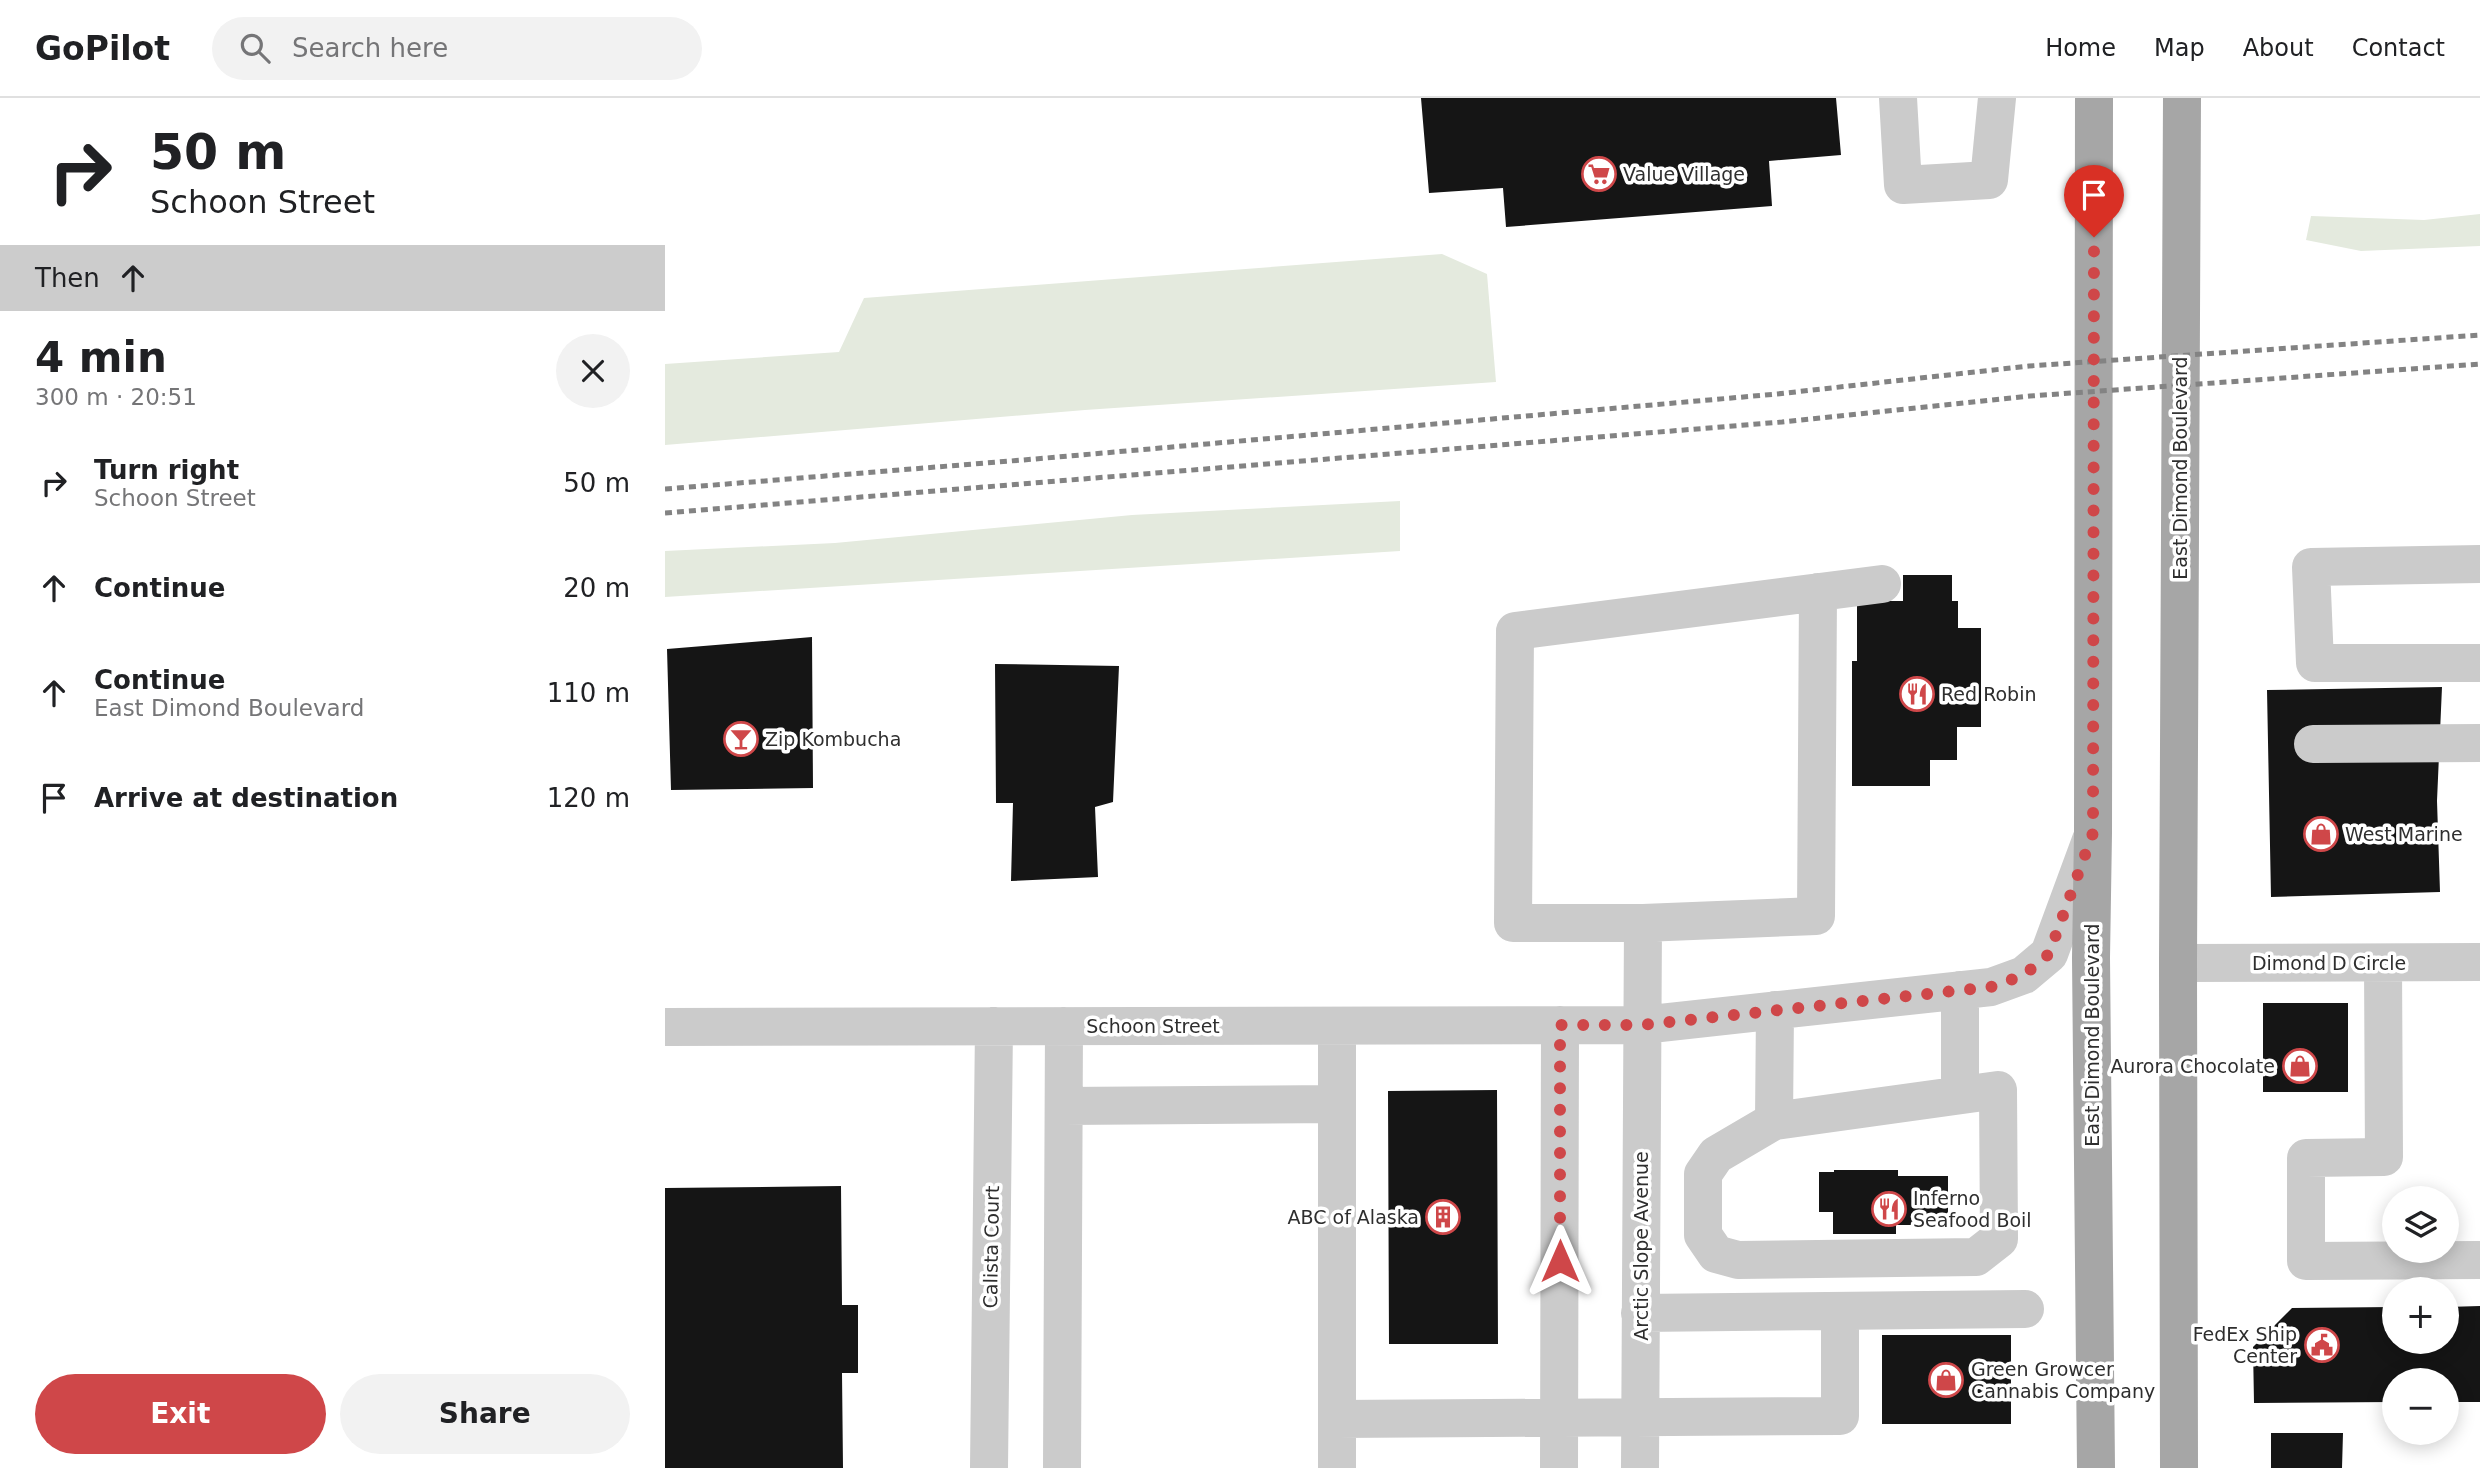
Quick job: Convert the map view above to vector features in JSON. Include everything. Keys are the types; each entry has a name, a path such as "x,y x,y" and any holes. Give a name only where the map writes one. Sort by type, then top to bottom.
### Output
{"main road":[{"name":"East Dimond Boulevard","path":"2094,98 2091,958 2096,1468"},
{"name":"East Dimond Boulevard","path":"2179,1468 2178,963 2182,98"}],"street":[{"path":"1898,98 1903,185 1989,180 1997,98"},
{"path":"2480,564 2311,567 2315,663 2480,663"},
{"path":"1818,592 1816,916 1643,923 1513,923 1515,631 1818,592 1882,584"},
{"path":"2313,744 2480,743"},
{"name":"Schoon Street","path":"665,1027 1642,1025 1991,987 2024,975 2049,954 2093,833"},
{"name":"Arctic Slope Avenue","path":"1640,1468 1643,923"},
{"name":"Dimond D Circle","path":"2178,963 2480,962"},
{"path":"2383,963 2384,1157 2306,1158 2306,1261 2480,1260"},
{"path":"1960,990 1960,1095"},
{"path":"1774,1121 1775,1010"},
{"path":"1559,1468 1560,1025"},
{"name":"Calista Court","path":"989,1468 994,1026"},
{"path":"1062,1468 1064,1026"},
{"path":"1337,1026 1337,1468"},
{"path":"1998,1090 2000,1239 1976,1257 1738,1260 1716,1254 1703,1235 1703,1174 1716,1154 1774,1121 1998,1090"},
{"path":"1064,1106 1337,1104"},
{"path":"1640,1314 2025,1309"},
{"path":"1337,1419 1840,1416 1840,1311"}],"shaded area":[{"path":"2480,214 2480,246 2361,251 2306,240 2311,216 2424,220"},
{"path":"1442,254 1487,274 1496,382 1085,410 665,445 665,364 839,352 864,298"},
{"path":"1400,501 1400,551 665,597 665,551 835,543 1132,515"}],"building":[{"name":"Value Village","path":"1421,98 1836,98 1841,155 1769,161 1772,206 1506,227 1503,188 1429,193"},
{"name":"Red Robin","path":"1903,575 1952,575 1952,601 1958,601 1958,628 1981,628 1981,727 1957,727 1957,760 1930,760 1930,786 1852,786 1852,661 1857,661 1857,601 1903,601"},
{"name":"Zip Kombucha","path":"812,637 813,788 671,790 667,649"},
{"path":"995,664 1119,666 1113,802 1095,807 1098,877 1011,881 1013,803 996,803"},
{"path":"2442,687 2437,801 2440,892 2271,897 2267,690"},
{"path":"2263,1003 2348,1003 2348,1092 2263,1092"},
{"name":"ABC of Alaska","path":"1497,1090 1498,1344 1389,1344 1388,1091"},
{"path":"1898,1170 1898,1176 1948,1176 1948,1225 1896,1225 1896,1234 1833,1234 1833,1212 1819,1212 1819,1172"},
{"path":"841,1186 842,1305 858,1305 858,1373 842,1373 843,1468 665,1468 665,1188"},
{"path":"2480,1306 2480,1402 2459,1402 2459,1368 2382,1368 2382,1402 2254,1403 2253,1347 2292,1308 2382,1307 2382,1354 2459,1354 2459,1307"},
{"name":"Green Growcer Cannabis Company","path":"1882,1335 2011,1335 2011,1424 1882,1424"},
{"path":"2271,1433 2343,1433 2342,1468 2271,1468"}],"railway":[{"path":"665,489 1777,394 2029,366 2480,335"},
{"path":"665,513 1782,422 2030,396 2480,364"}],"place":[{"name":"Value Village","path":"1599,174"},
{"name":"Red Robin","path":"1917,694"},
{"name":"Zip Kombucha","path":"741,739"},
{"name":"West Marine","path":"2321,834"},
{"name":"Aurora Chocolate","path":"2300,1066"},
{"name":"Inferno Seafood Boil","path":"1889,1209"},
{"name":"ABC of Alaska","path":"1443,1217"},
{"name":"FedEx Ship Center","path":"2322,1345"},
{"name":"Green Growcer Cannabis Company","path":"1946,1380"}],"route":[{"path":"1560,1261 1560,1025 1642,1025 1991,987 2024,975 2049,954 2093,833 2094,237"}]}
